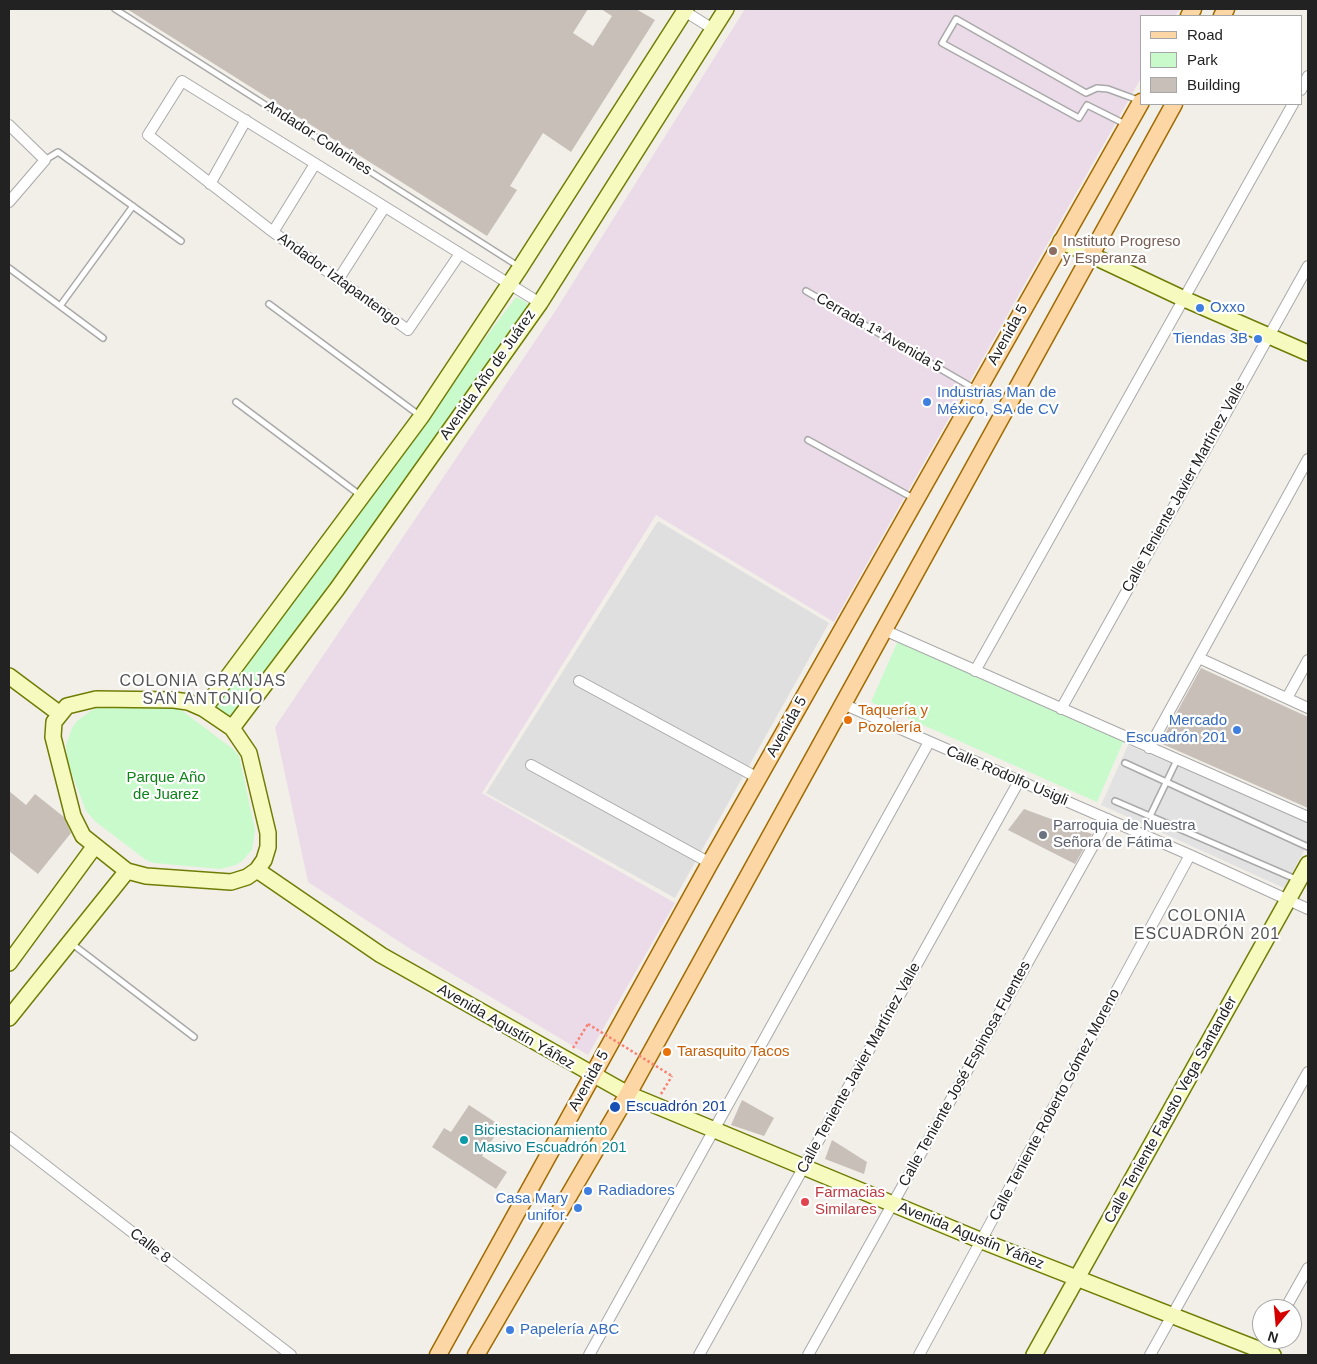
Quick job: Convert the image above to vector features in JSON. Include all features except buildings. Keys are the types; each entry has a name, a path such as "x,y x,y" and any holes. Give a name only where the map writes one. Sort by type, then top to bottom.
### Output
{"main road":[{"name":"Avenida Año de Juárez","path":"204,709 421,416 520,268 684,9"},
{"name":"Avenida Año de Juárez","path":"232,728 337,589 540,303 726,9"},
{"name":"Avenida 5","path":"438,1355 710,863 1140,103"},
{"path":"476,1355 628,1094 1173,105"},
{"path":"1061,241 1182,298 1308,353"},
{"path":"9,676 60,714"},
{"path":"96,699 174,700 204,709 232,728 249,753 268,833 268,847 264,860 257,870 246,877 232,882 146,876 127,871 94,847 83,836 73,816 53,737 54,722 67,706 96,699"},
{"path":"9,963 94,847"},
{"name":"Calle Teniente Fausto Vega Santander","path":"1034,1355 1308,864"},
{"name":"Avenida Agustín Yáñez","path":"257,870 380,955 592,1076 628,1094 982,1241 1172,1316 1265,1350"},
{"path":"9,1018 127,871"}],"street":[{"path":"684,9 713,29"},
{"path":"1302,88 1308,76"},
{"name":"Andador Colorines","path":"148,135 182,81 459,255"},
{"path":"975,671 1182,298 1292,105"},
{"path":"210,184 246,120"},
{"path":"9,125 45,160 9,202"},
{"name":"Andador Iztapantengo","path":"148,135 273,232 408,330 459,255"},
{"path":"273,232 315,164"},
{"path":"338,280 384,208"},
{"path":"459,255 540,303"},
{"name":"Calle Teniente Javier Martínez Valle","path":"1061,709 1308,266"},
{"path":"1150,748 1308,459"},
{"path":"884,630 1308,817"},
{"path":"1199,658 1308,708"},
{"path":"1287,698 1308,660"},
{"path":"579,682 758,778"},
{"name":"Calle Rodolfo Usigli","path":"843,704 1190,855 1308,909"},
{"path":"589,1355 929,742"},
{"path":"531,766 710,863"},
{"name":"Calle Teniente Javier Martínez Valle","path":"699,1355 1019,781"},
{"name":"Calle Teniente José Espinosa Fuentes","path":"808,1355 1108,819"},
{"name":"Calle Teniente Roberto Gómez Moreno","path":"919,1355 1190,855"},
{"path":"1150,1355 1308,1072"},
{"name":"Calle 8","path":"9,1137 291,1355"},
{"path":"1291,1299 1308,1268"}],"lane":[{"name":"Andador Colorines","path":"115,9 520,268"},
{"path":"1128,125 1087,105 1079,118 942,43 956,19 1086,92 1097,88 1108,89 1140,101"},
{"path":"45,160 58,152 181,241"},
{"path":"60,306 133,206"},
{"path":"9,268 104,338"},
{"name":"Cerrada 1ª Avenida 5","path":"806,291 978,391"},
{"path":"269,304 421,416"},
{"path":"236,402 362,496"},
{"path":"808,440 915,500"},
{"path":"1150,816 1177,760"},
{"path":"1125,763 1308,847"},
{"path":"1115,801 1299,880"},
{"path":"70,942 194,1037"}],"path":[{"path":"570,1053 588,1024 672,1076 660,1096"}],"shaded area":[{"path":"745,9 1180,9 1176,15 1140,15 1140,80 834,622 656,515 482,793 675,903 588,1055 412,950 308,882 275,727 554,313"},
{"path":"658,521 829,623 675,898 486,793"},
{"path":"1128,745 1308,821 1308,843 1284,888 1101,805"}],"green space":[{"path":"516,297 526,302 528,308 234,725 208,707"},
{"path":"898,641 1124,740 1097,802 871,702"},
{"name":"Parque Año de Juarez","path":"105,705 177,707 233,749 239,756 255,830 252,850 242,861 236,865 220,869 154,863 146,860 96,822 86,811 68,763 66,745 72,728 77,721 92,710"}],"place":[{"name":"Instituto Progreso y Esperanza","path":"1053,251"},
{"name":"Oxxo","path":"1200,308"},
{"name":"Tiendas 3B","path":"1258,339"},
{"name":"Industrias Man de México, SA de CV","path":"927,402"},
{"name":"Taquería y Pozolería","path":"848,720"},
{"name":"Mercado Escuadrón 201","path":"1237,730"},
{"name":"Parroquia de Nuestra Señora de Fátima","path":"1043,835"},
{"name":"Tarasquito Tacos","path":"667,1052"},
{"name":"Escuadrón 201","path":"615,1107"},
{"name":"Biciestacionamiento Masivo Escuadrón 201","path":"464,1140"},
{"name":"Radiadores","path":"588,1191"},
{"name":"Farmacias Similares","path":"805,1202"},
{"name":"Casa Mary unifor.","path":"578,1208"},
{"name":"Papelería ABC","path":"510,1330"}],"district":[{"name":"COLONIA GRANJAS SAN ANTONIO","path":"203,691"},
{"name":"COLONIA ESCUADRÓN 201","path":"1207,926"}]}
